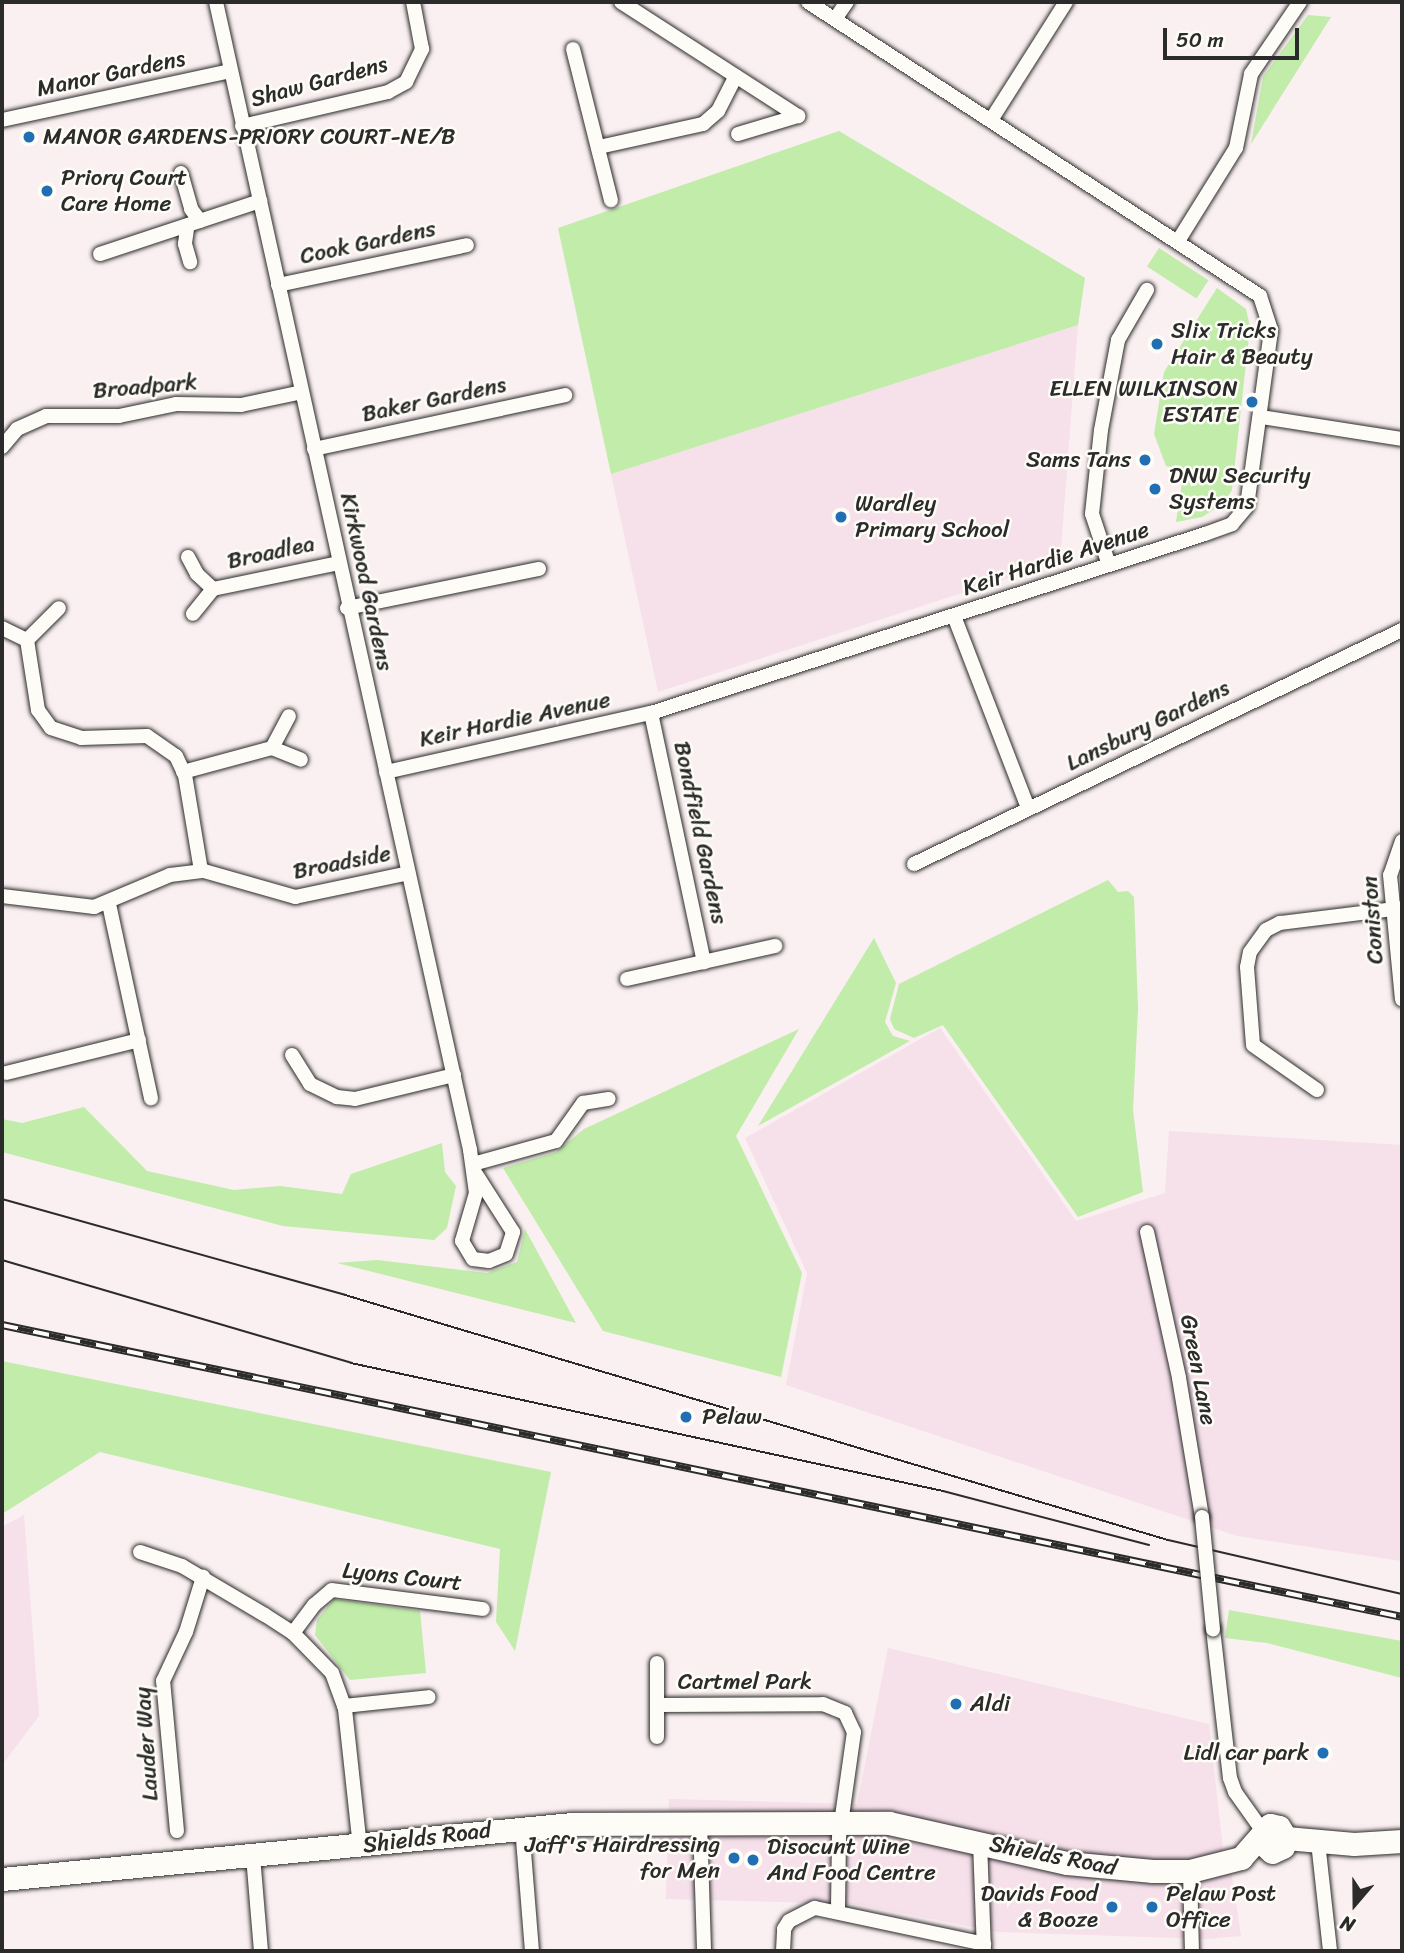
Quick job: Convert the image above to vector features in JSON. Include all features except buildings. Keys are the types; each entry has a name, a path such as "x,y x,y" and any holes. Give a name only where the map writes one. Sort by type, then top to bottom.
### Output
{"main road":[{"name":"Shields Road","path":"2,1879 360,1846 522,1827 700,1822 841,1822 901,1825 1068,1863 1190,1871 1241,1858 1261,1835"},
{"path":"1261,1835 1264,1849 1276,1852 1286,1838 1318,1842 1402,1841"}],"street":[{"name":"Kirkwood Gardens","path":"216,2 347,608 410,873 473,1168 474,1206 462,1241 472,1259 489,1261 506,1254 513,1231 473,1168"},
{"name":"Shaw Gardens","path":"242,125 388,92 406,82 422,49 414,2"},
{"path":"621,2 798,116 738,134"},
{"name":"Keir Hardie Avenue","path":"386,772 651,713 1220,529 1241,516 1251,494 1272,330 1267,306 1248,287 808,2"},
{"path":"835,19 847,2"},
{"path":"990,120 1066,2"},
{"path":"1178,241 1236,148 1251,74 1300,2"},
{"path":"572,49 611,200"},
{"name":"Manor Gardens","path":"2,120 230,71"},
{"path":"599,147 703,124 718,111 736,76"},
{"path":"181,173 194,225 185,244 190,262"},
{"path":"100,254 260,201"},
{"name":"Cook Gardens","path":"278,285 467,245"},
{"path":"1109,565 1092,513 1101,430 1118,340 1147,290"},
{"name":"Broadpark","path":"2,447 17,429 46,416 119,416 176,404 242,405 302,392"},
{"name":"Baker Gardens","path":"314,449 565,395"},
{"path":"1261,417 1402,439"},
{"path":"188,557 213,589 193,614"},
{"name":"Broadlea","path":"213,589 338,563"},
{"path":"347,608 539,569"},
{"path":"27,640 59,608"},
{"path":"954,616 1028,808"},
{"path":"2,628 27,640"},
{"name":"Lansbury Gardens","path":"914,864 1402,630"},
{"path":"27,640 38,710 51,728 81,737 147,736 176,756 183,772 201,871"},
{"name":"Bondfield Gardens","path":"651,713 704,962"},
{"path":"272,748 289,716"},
{"path":"183,772 272,748 302,760"},
{"name":"Coniston","path":"1402,841 1390,875 1398,908 1402,999"},
{"name":"Broadside","path":"2,896 20,895 73,908 109,904 170,875 201,871 295,897 410,873"},
{"path":"109,904 152,1100"},
{"path":"1317,1090 1253,1045 1247,967 1250,952 1266,930 1280,923 1398,908"},
{"name":"Bondfield Gardens","path":"627,979 775,946"},
{"path":"6,1073 139,1040"},
{"path":"292,1055 310,1084 337,1097 355,1099 454,1075"},
{"path":"473,1168 549,1145 562,1135 583,1102 609,1099"},
{"name":"Green Lane","path":"1147,1232 1179,1378 1202,1517 1230,1778 1235,1792 1261,1835"},
{"path":"139,1552 166,1558 203,1577 293,1633 332,1673 344,1706 360,1846"},
{"name":"Lauder Way","path":"177,1831 163,1681 186,1632 203,1577"},
{"name":"Lyons Court","path":"293,1633 314,1605 332,1590 484,1609"},
{"path":"657,1663 657,1737"},
{"path":"344,1706 429,1697"},
{"name":"Cartmel Park","path":"657,1705 835,1707 845,1713 854,1732 841,1822 838,1910"},
{"path":"700,1822 704,1951"},
{"path":"522,1827 532,1951"},
{"path":"783,1951 784,1929 796,1914 816,1909 838,1910 984,1948 980,1842"},
{"path":"1318,1842 1330,1951"},
{"path":"253,1856 261,1951"},
{"path":"1190,1871 1192,1951"}],"shaded area":[{"name":"Wardley Primary School","path":"1078,325 1060,561 658,692 611,474"},
{"path":"940,1028 1076,1221 1165,1193 1169,1131 1402,1145 1402,1561 1237,1536 786,1385 807,1273 745,1138"},
{"path":"24,1515 39,1716 2,1765 2,1527"},
{"path":"888,1648 1209,1724 1223,1849 1232,1876 1241,1936 1206,1939 998,1932 855,1904 666,1899 669,1799 857,1804"}],"green space":[{"path":"1308,15 1331,17 1251,144 1263,77"},
{"path":"839,131 1085,278 1078,325 611,474 558,228"},
{"path":"1159,248 1208,280 1196,299 1147,266"},
{"path":"1217,288 1246,309 1250,327 1232,490 1223,504 1202,517 1176,522 1184,469 1166,466 1154,434 1164,372"},
{"path":"1108,880 1118,892 1128,891 1134,897 1138,1008 1133,1110 1143,1192 1078,1217 943,1025 914,1038 894,1029 890,1019 899,984"},
{"path":"874,938 896,983 885,1022 893,1036 910,1041 758,1126"},
{"path":"799,1029 736,1136 802,1273 781,1377 603,1331 503,1168 556,1152 584,1129"},
{"path":"84,1107 147,1171 234,1190 280,1186 342,1194 351,1174 442,1143 445,1172 456,1186 447,1228 434,1240 283,1226 2,1152 2,1119 22,1123"},
{"path":"525,1229 576,1323 337,1263 377,1260 487,1273 517,1262"},
{"path":"2,1361 551,1472 515,1651 496,1622 500,1549 100,1452 2,1514"},
{"path":"334,1599 420,1611 426,1673 350,1680 315,1635 317,1620"},
{"path":"1229,1610 1402,1641 1402,1678 1267,1643 1225,1638"}],"tram line":[{"path":"2,1199 345,1295 1168,1540 1402,1594"},
{"path":"2,1260 351,1363 943,1491 1149,1545"}],"railway":[{"path":"2,1325 1402,1617"}],"place":[{"name":"MANOR GARDENS-PRIORY COURT-NE/B","path":"29,137"},
{"name":"Priory Court Care Home","path":"47,191"},
{"name":"Slix Tricks Hair & Beauty","path":"1157,344"},
{"name":"ELLEN WILKINSON ESTATE","path":"1252,402"},
{"name":"Sams Tans","path":"1145,460"},
{"name":"DNW Security Systems","path":"1155,489"},
{"name":"Wardley Primary School","path":"841,517"},
{"name":"Pelaw","path":"686,1417"},
{"name":"Aldi","path":"956,1704"},
{"name":"Lidl car park","path":"1323,1753"},
{"name":"Jaff's Hairdressing for Men","path":"734,1858"},
{"name":"Disocunt Wine And Food Centre","path":"753,1860"},
{"name":"Davids Food & Booze","path":"1112,1907"},
{"name":"Pelaw Post Office","path":"1152,1907"}]}
